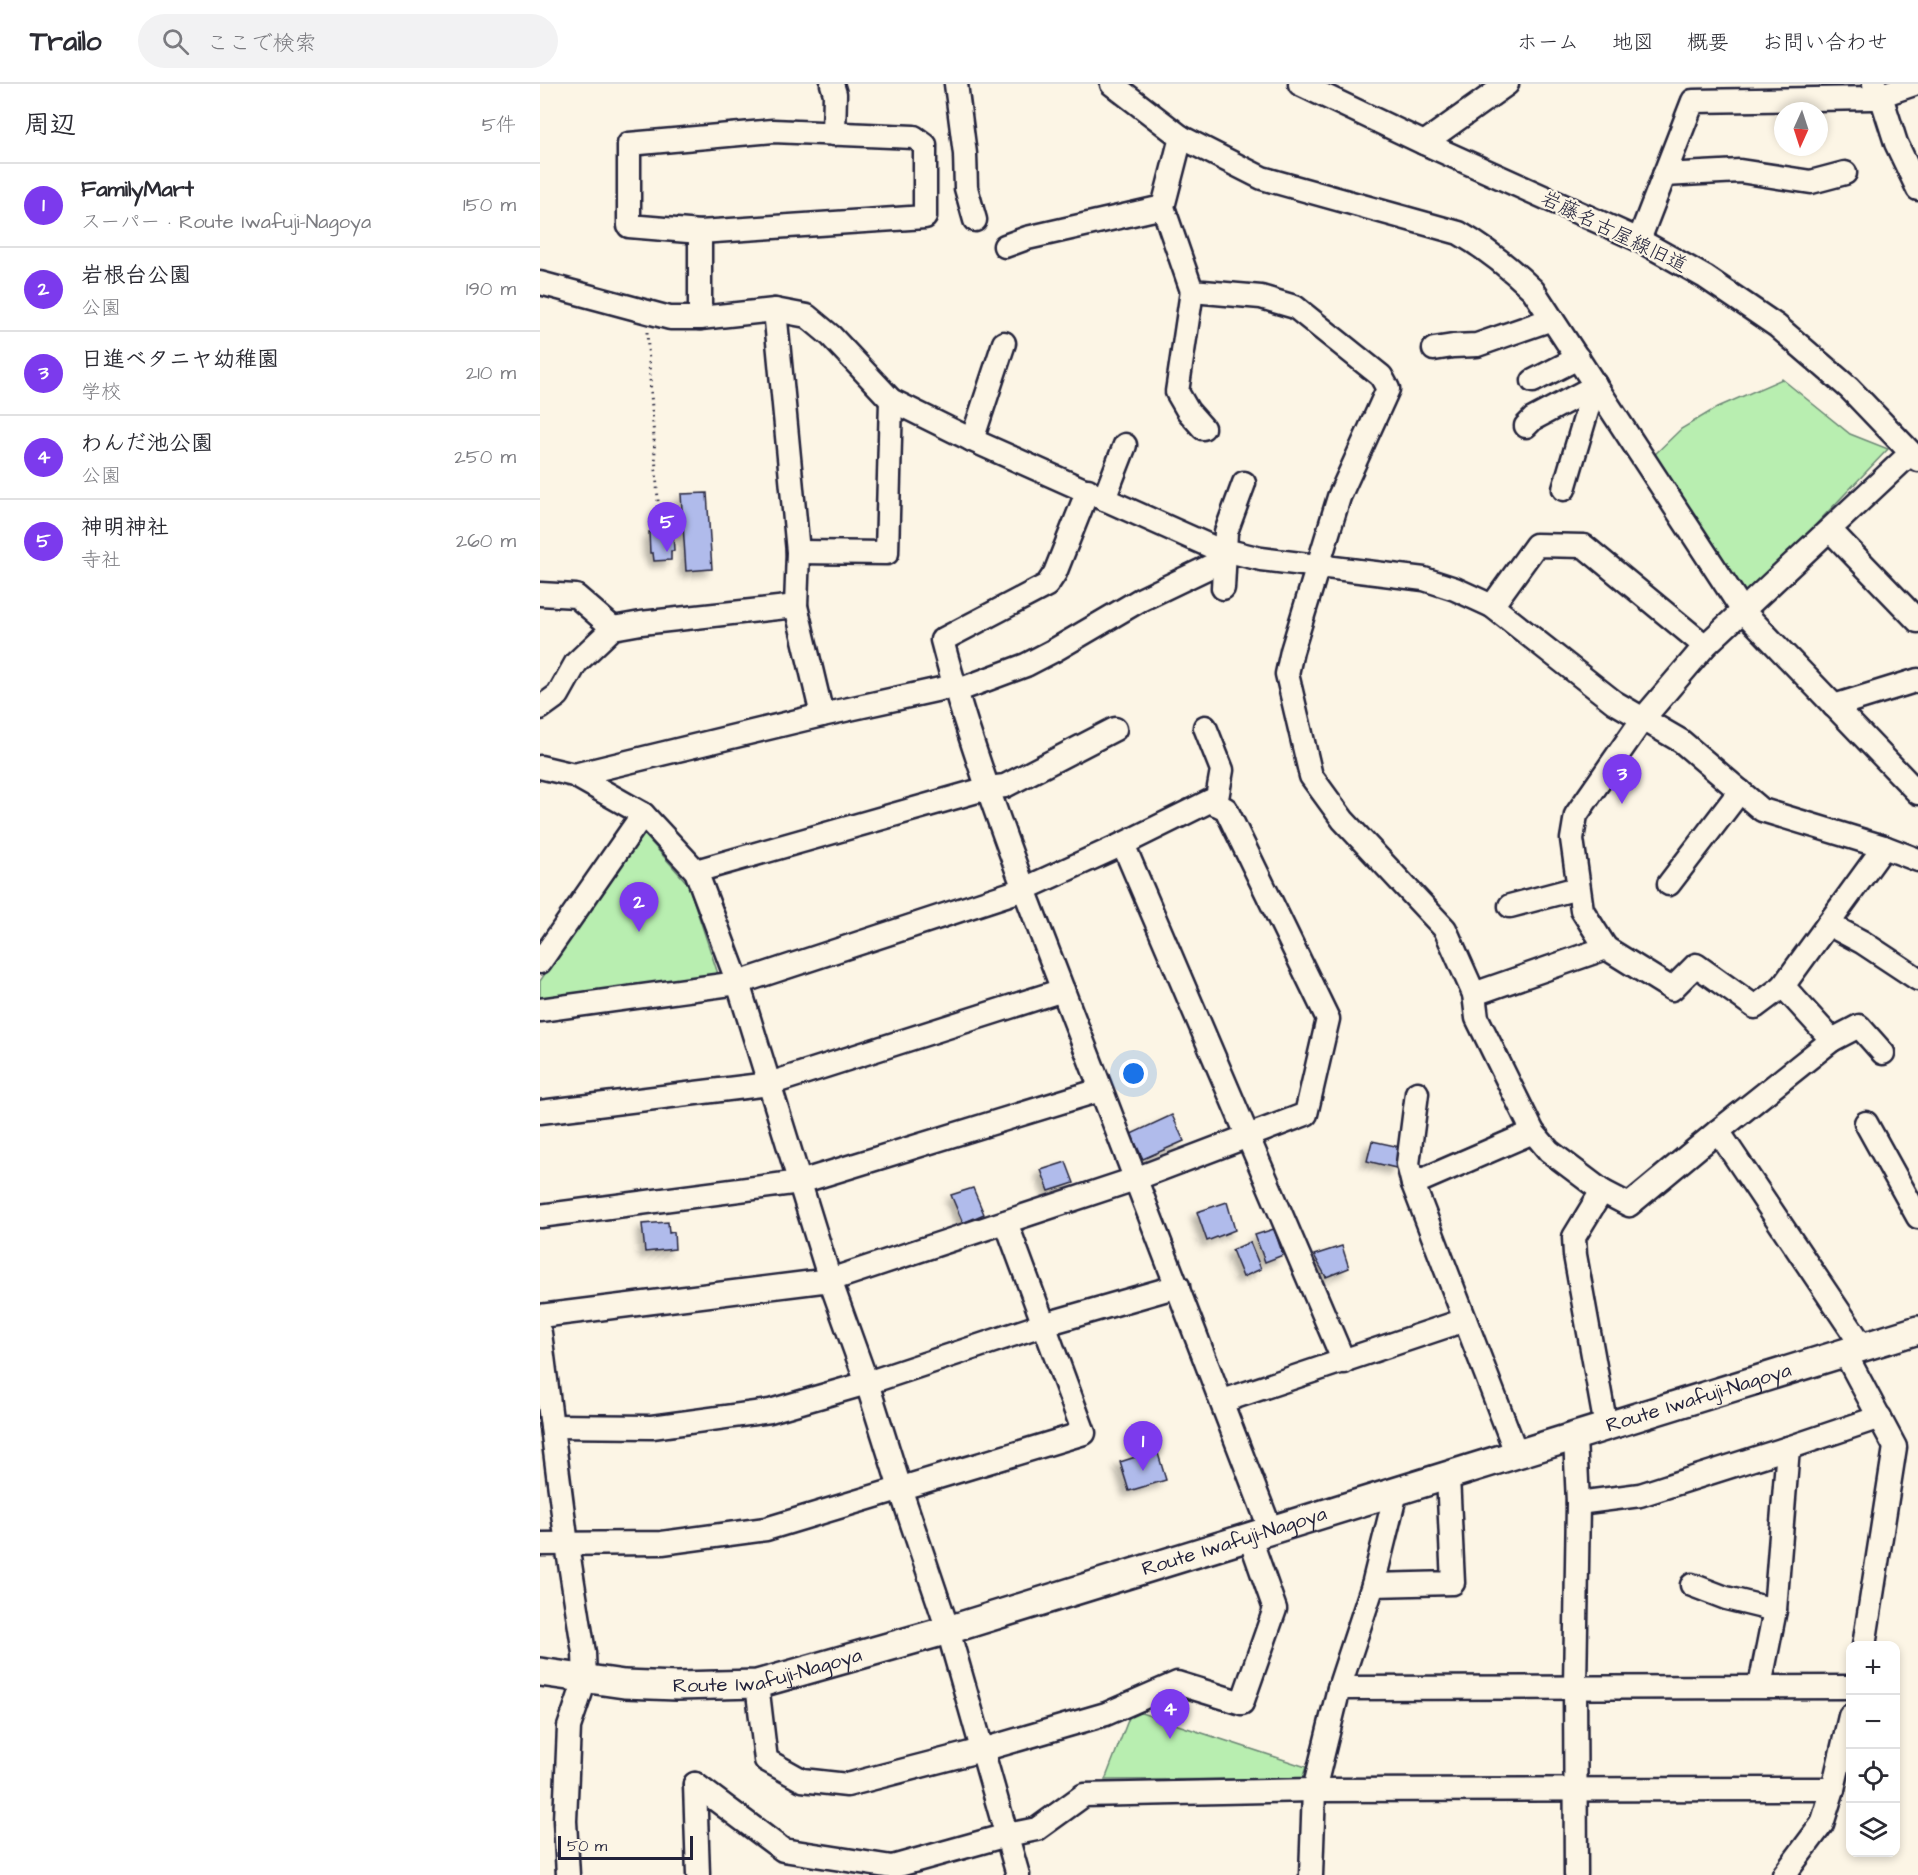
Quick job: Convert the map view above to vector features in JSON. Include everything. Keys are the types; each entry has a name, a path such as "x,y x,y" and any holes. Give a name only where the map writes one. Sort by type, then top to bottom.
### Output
{"main road":[{"name":"Route Iwafuji-Nagoya","path":"540,1672 624,1684 676,1686 757,1684 948,1630 1918,1330"}],"street":[{"path":"831,84 835,94 834,134"},
{"path":"956,84 965,154 966,188 975,220"},
{"path":"1112,84 1181,137 1262,178 1459,234 1484,248 1510,267 1533,290 1578,358 1594,387 1743,611 1918,794"},
{"name":"岩藤名古屋線旧道","path":"1299,84 1639,240 1705,277 1777,326 1849,388 1915,457"},
{"path":"1424,143 1508,84"},
{"path":"1877,90 1914,84"},
{"path":"1639,240 1693,101 1873,98 1877,90"},
{"path":"1877,90 1896,143 1918,189"},
{"path":"773,131 834,134 914,136 925,145 925,217 700,232 629,226 629,144 773,131"},
{"path":"1181,137 1163,207 1192,291 1177,392 1188,411 1203,428"},
{"path":"1664,175 1740,171 1811,182 1845,173"},
{"path":"1005,246 1027,238 1163,207"},
{"path":"700,232 700,318"},
{"path":"540,283 670,318 700,318 775,310 807,316 831,336 891,400 972,440 1217,552 1318,567 1424,579 1455,589 1492,606 1614,702 1681,741 1762,810 1884,847 1918,860"},
{"path":"1192,291 1261,297 1295,307 1381,376 1388,390 1339,498 1287,674 1311,776 1343,820 1445,929 1474,994 1477,1018 1533,1132 1550,1151 1602,1191 1629,1205 1832,1040 1859,1026 1882,1053"},
{"path":"775,310 798,552 796,606 822,715"},
{"path":"1434,349 1477,345 1552,320"},
{"path":"972,440 1004,343"},
{"path":"1533,381 1578,358"},
{"path":"1526,426 1533,419 1594,387"},
{"path":"1564,489 1594,387"},
{"path":"798,552 887,553 891,400"},
{"path":"757,1684 765,1760 802,1780 847,1785 982,1750 1106,1714 1177,1683 1242,1703 1275,1610 1260,1534 1223,1401 1100,1090 1024,889 955,689 942,640 1047,585 1125,445"},
{"path":"1884,847 1783,986 1755,1007 1696,965 1672,989 1606,948 1582,910 1572,839 1576,814 1642,720 1705,646 1830,530 1915,457"},
{"path":"1223,588 1214,530 1241,476"},
{"path":"1830,530 1918,621"},
{"path":"1492,606 1536,544 1584,546 1705,646"},
{"path":"574,775 822,715 955,689 1026,665 1140,600 1215,564 1217,552"},
{"path":"540,594 576,596 614,628"},
{"path":"540,708 558,695 576,663 614,628 796,606"},
{"path":"1834,706 1918,680"},
{"path":"1205,727 1222,770 1216,804"},
{"path":"696,871 988,788 1005,786 1115,729"},
{"path":"540,766 574,775 643,814 696,871 738,983 830,1280 867,1383 948,1630 1018,1875"},
{"path":"1669,884 1740,791"},
{"path":"540,1010 738,983 1024,889 1210,801 1226,808 1328,1019 1306,1114 1135,1179 830,1280 540,1316"},
{"path":"540,962 643,814"},
{"path":"1123,844 1344,1362"},
{"path":"1510,906 1578,888"},
{"path":"1828,924 1862,942 1918,979"},
{"path":"1474,994 1606,948"},
{"path":"1783,986 1832,1040"},
{"path":"540,1112 769,1084 1064,990"},
{"path":"540,1216 801,1182 1100,1090"},
{"path":"1417,1093 1407,1164 1517,1455"},
{"path":"1866,1123 1918,1217"},
{"path":"1718,1131 1854,1350 1894,1447 1865,1641"},
{"path":"1413,1184 1533,1132"},
{"path":"1602,1191 1574,1236 1575,1255 1606,1427"},
{"path":"540,1544 662,1543 766,1529 1084,1434 1006,1222"},
{"path":"552,1426 652,1427 770,1411 867,1383 1042,1325 1178,1286"},
{"path":"1223,1401 1465,1320"},
{"path":"540,1333 567,1545 585,1653 585,1680 570,1727 565,1821 568,1875"},
{"path":"1578,1503 1640,1495 1880,1417"},
{"path":"1575,1437 1578,1503 1575,1687 1576,1875"},
{"path":"1760,1686 1775,1610 1788,1448"},
{"path":"1373,1586 1453,1583 1448,1476"},
{"path":"1311,1875 1314,1790 1339,1688 1373,1586 1396,1492"},
{"path":"1692,1585 1726,1598 1775,1610"},
{"path":"1339,1688 1846,1687"},
{"path":"1784,1875 1822,1824 1846,1736"},
{"path":"698,1875 695,1784 783,1850 893,1871 1006,1835 1036,1829 1084,1795 1314,1790 1833,1789"}],"path":[{"path":"646,312 660,531"}],"green space":[{"path":"1782,379 1850,434 1888,449 1777,565 1745,592 1689,518 1652,457 1681,429 1718,407"},
{"path":"643,833 688,884 720,980 540,1006 540,981"},
{"path":"1132,1710 1306,1767 1302,1779 1105,1780"}],"building":[{"path":"707,493 712,569 686,571 681,494"},
{"path":"673,531 674,551 671,551 671,560 654,561 653,553 650,553 649,532"},
{"path":"1172,1115 1184,1141 1143,1159 1131,1134"},
{"path":"1372,1141 1400,1147 1396,1168 1367,1161"},
{"path":"1066,1162 1074,1183 1049,1191 1041,1170"},
{"path":"973,1188 984,1214 963,1223 951,1195"},
{"path":"1227,1202 1235,1230 1207,1241 1197,1212"},
{"path":"668,1222 669,1233 674,1232 675,1249 645,1252 642,1224"},
{"path":"1274,1229 1283,1255 1265,1262 1255,1235"},
{"path":"1250,1242 1261,1269 1243,1277 1232,1250"},
{"path":"1342,1246 1349,1268 1326,1277 1314,1255"},
{"path":"1157,1450 1166,1480 1129,1491 1120,1462"}],"place":[{"name":"神明神社","path":"667,552"},
{"name":"日進ベタニヤ幼稚園","path":"1622,804"},
{"name":"岩根台公園","path":"639,932"},
{"name":"FamilyMart","path":"1143,1471"},
{"name":"わんだ池公園","path":"1170,1739"}]}
